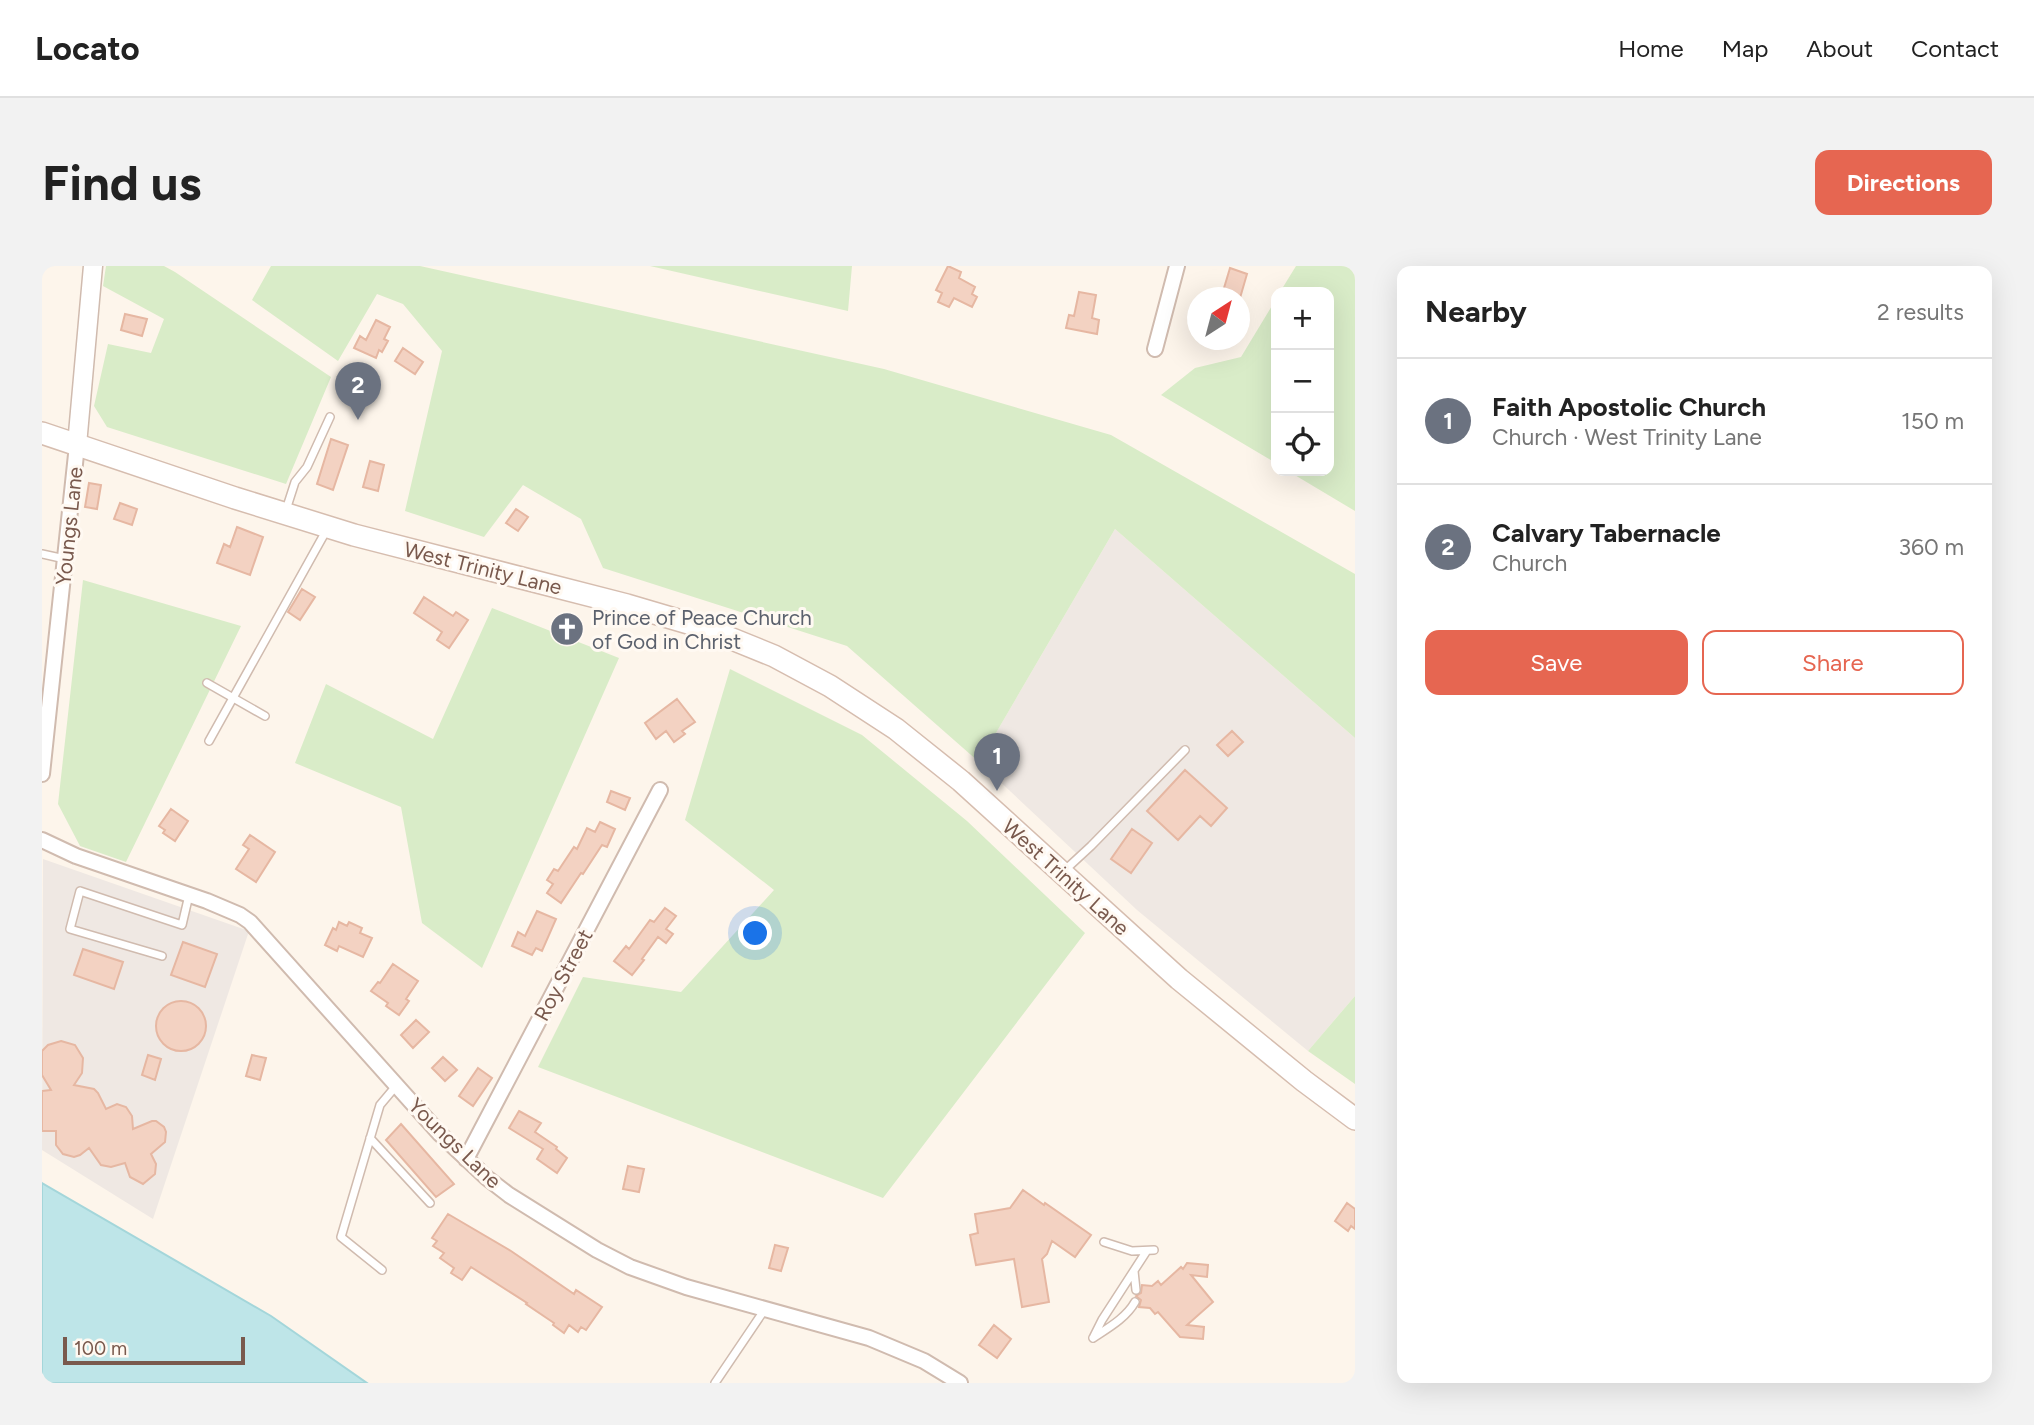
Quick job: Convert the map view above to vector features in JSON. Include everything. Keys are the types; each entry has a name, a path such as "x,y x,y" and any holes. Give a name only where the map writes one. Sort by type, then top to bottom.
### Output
{"main road":[{"name":"West Trinity Lane","path":"42,433 328,527 705,628 774,656 830,686 896,729 961,781 1179,979 1304,1081 1355,1118"}],"street":[{"path":"77,445 93,266"},
{"path":"1155,349 1177,266"},
{"name":"Youngs Lane","path":"42,774 77,445"},
{"name":"Roy Street","path":"466,1159 660,790"},
{"name":"Youngs Lane","path":"42,840 76,856 189,894 227,909 250,922 440,1135 509,1195 597,1250 630,1267 686,1287 869,1338 924,1361 960,1383"}],"lane":[{"path":"285,513 295,482 307,467 330,417"},
{"path":"209,741 328,527"},
{"path":"42,554 65,559"},
{"path":"206,682 265,716"},
{"path":"1062,873 1185,750"},
{"path":"162,956 70,929 80,891 182,925 189,894"},
{"path":"382,1270 341,1237 380,1105 397,1086"},
{"path":"370,1138 430,1203"},
{"path":"1104,1242 1132,1251 1150,1251 1134,1270 1093,1338 1121,1319 1135,1302"},
{"path":"1134,1270 1136,1290"},
{"path":"715,1383 765,1308"}],"shaded area":[{"path":"1115,529 1355,738 1355,996 1308,1051 1137,910 979,762"},
{"path":"43,859 249,931 153,1219 42,1150"}],"green space":[{"path":"106,266 164,266 331,377 286,484 107,427 94,406 108,344 151,353 164,319 103,286"},
{"path":"271,266 420,266 884,369 1111,435 1355,574 1355,738 1115,529 979,762 847,646 603,568 581,519 523,485 484,537 405,511 442,351 403,304 377,294 338,361 252,300"},
{"path":"650,266 852,266 848,311"},
{"path":"1296,266 1355,266 1355,511 1296,476 1334,476 1334,287 1283,287"},
{"path":"1271,307 1271,460 1161,395 1195,368 1241,357 1245,350 1250,350 1250,342"},
{"path":"83,580 241,626 126,862 80,846 58,804"},
{"path":"492,608 619,658 482,968 422,923 401,807 295,763 326,684 433,739"},
{"path":"730,669 862,735 967,821 1085,933 883,1198 538,1067 583,977 681,992 774,890 685,820"},
{"path":"1355,996 1355,1084 1308,1051"}],"water":[{"path":"42,1183 271,1316 367,1383 42,1383"}],"building":[{"path":"948,266 961,272 959,278 975,287 972,294 977,297 972,307 954,298 949,307 938,302 942,293 936,290"},
{"path":"1230,268 1247,274 1243,287 1224,287"},
{"path":"1079,292 1096,295 1092,318 1099,320 1097,334 1066,328 1069,315 1074,316"},
{"path":"125,314 147,319 142,336 121,330"},
{"path":"376,320 390,327 384,339 388,341 382,352 379,350 376,358 354,348 360,336 366,340"},
{"path":"403,348 423,362 415,374 395,361"},
{"path":"331,439 348,445 333,490 317,484"},
{"path":"370,461 384,465 378,491 363,487"},
{"path":"89,483 101,485 97,509 85,507"},
{"path":"120,503 137,509 132,525 114,519"},
{"path":"516,509 528,517 518,531 506,523"},
{"path":"237,527 263,537 250,575 217,563 224,544 230,547"},
{"path":"302,589 315,597 300,620 288,612"},
{"path":"424,597 453,616 456,612 468,620 449,648 437,640 442,632 414,613"},
{"path":"677,699 695,722 682,731 685,734 674,742 666,731 656,739 645,723"},
{"path":"1232,731 1243,742 1228,756 1217,745"},
{"path":"1185,770 1227,808 1211,826 1200,816 1178,840 1147,811"},
{"path":"611,791 630,798 625,810 607,802"},
{"path":"171,809 188,821 175,841 163,833 165,830 159,826"},
{"path":"600,822 615,829 607,847 602,845 561,903 547,893 553,884 547,880 554,869 558,871 574,847 577,849 587,828 595,832"},
{"path":"1132,829 1152,843 1131,873 1111,859"},
{"path":"250,835 275,852 256,882 236,869 249,849 243,845"},
{"path":"665,908 676,916 666,929 673,934 666,943 658,937 632,975 614,961 626,946 629,949 650,920 654,922"},
{"path":"537,911 556,919 542,951 536,948 532,955 512,946 518,932 525,936"},
{"path":"339,922 347,926 349,922 362,928 360,933 372,938 363,957 339,946 337,951 325,945"},
{"path":"183,942 217,954 205,987 171,975"},
{"path":"83,949 123,962 114,989 74,975"},
{"path":"393,964 418,981 399,1015 371,991"},
{"path":"181,1001 199,1008 206,1026 199,1044 181,1051 163,1044 156,1026 163,1008"},
{"path":"416,1020 429,1032 413,1048 401,1035"},
{"path":"61,1041 75,1045 83,1058 82,1073 74,1085 94,1089 106,1109 117,1104 126,1107 132,1116 133,1129 152,1121 164,1127 165,1142 151,1154 156,1164 155,1174 143,1184 130,1177 125,1163 111,1167 101,1165 89,1148 74,1157 63,1154 56,1145 56,1131 42,1131 42,1091 51,1090 42,1075 42,1051 48,1045"},
{"path":"148,1055 161,1059 155,1080 142,1075"},
{"path":"252,1055 266,1058 260,1080 246,1076"},
{"path":"443,1057 457,1070 445,1081 432,1068"},
{"path":"478,1068 492,1078 473,1106 459,1096"},
{"path":"519,1111 541,1123 535,1132 557,1147 567,1158 557,1173 537,1159 543,1149 509,1128"},
{"path":"401,1124 454,1184 436,1197 386,1140"},
{"path":"628,1166 644,1169 639,1192 623,1189"},
{"path":"1023,1190 1091,1235 1075,1257 1052,1241 1042,1259 1049,1302 1022,1307 1014,1259 976,1265 970,1235 978,1233 975,1214 1010,1208"},
{"path":"1347,1203 1355,1209 1355,1229 1351,1226 1348,1231 1335,1221"},
{"path":"448,1214 511,1251 574,1294 576,1290 602,1307 586,1330 581,1327 578,1332 569,1325 564,1333 527,1303 471,1267 462,1280 451,1273 454,1268 440,1258 444,1253 433,1246 437,1241 432,1238"},
{"path":"775,1245 788,1248 781,1271 769,1268"},
{"path":"1187,1263 1208,1265 1207,1277 1191,1275 1213,1302 1187,1325 1204,1327 1203,1339 1180,1337 1158,1312 1155,1314 1150,1308 1139,1307 1141,1300 1136,1296 1141,1293 1142,1285 1152,1286 1158,1281 1161,1285"},
{"path":"994,1325 1011,1339 997,1358 979,1345"}],"place":[{"name":"Calvary Tabernacle","path":"358,420"},
{"name":"Prince of Peace Church of God in Christ","path":"567,629"},
{"name":"Faith Apostolic Church","path":"997,791"}]}
